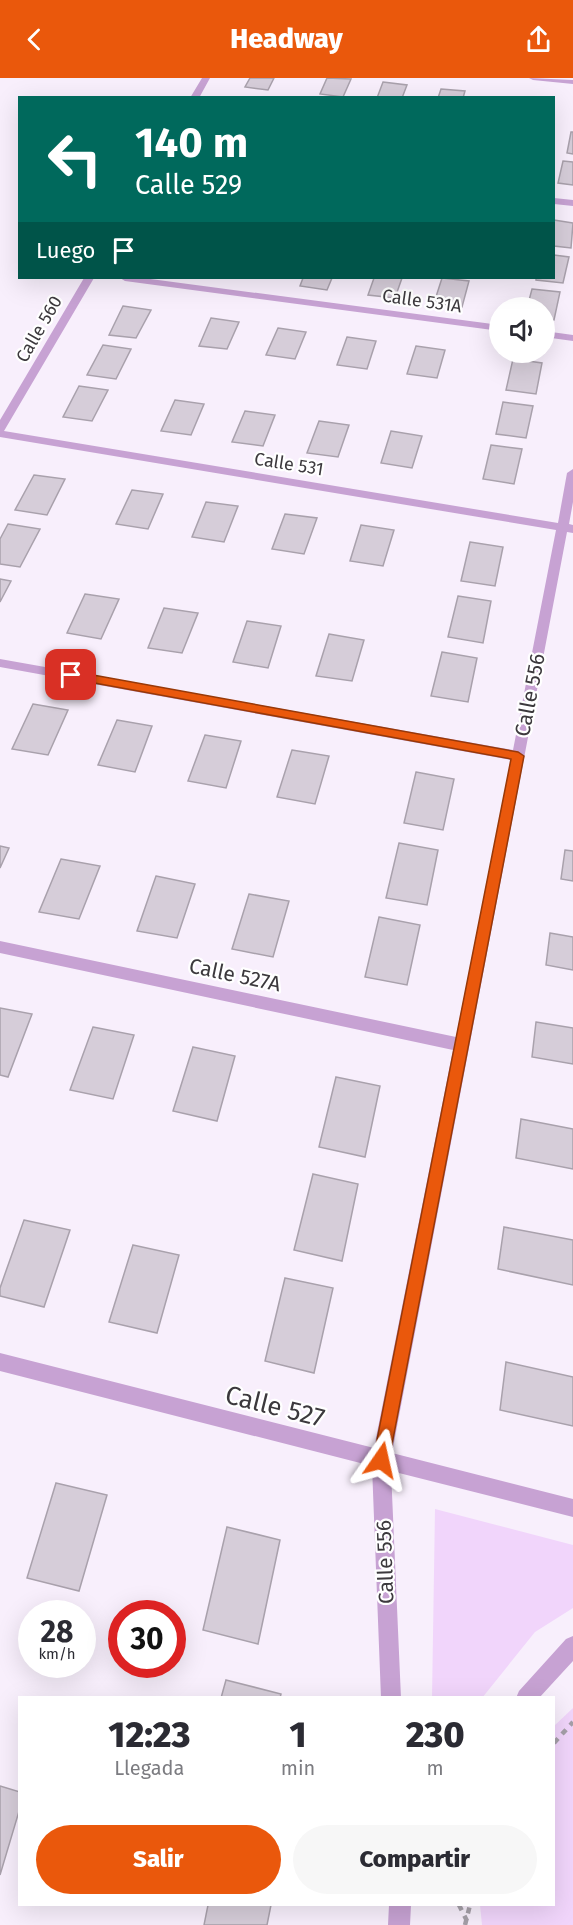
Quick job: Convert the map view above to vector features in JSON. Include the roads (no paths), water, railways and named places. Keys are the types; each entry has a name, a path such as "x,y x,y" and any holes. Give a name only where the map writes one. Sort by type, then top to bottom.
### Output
{"street":[{"path":"195,96 206,78"},
{"path":"533,78 573,82"},
{"path":"555,201 573,203"},
{"name":"Calle 560","path":"0,429 88,279"},
{"name":"Calle 531A","path":"132,279 489,327"},
{"path":"555,336 573,338"},
{"name":"Calle 531","path":"0,434 568,528"},
{"name":"Calle 556","path":"391,1696 381,1460 518,756 568,528 573,473"},
{"path":"0,663 518,756"},
{"name":"Calle 527A","path":"0,947 462,1045"},
{"name":"Calle 527","path":"0,1362 573,1509"},
{"path":"528,1696 573,1646"},
{"path":"399,1925 400,1906"}]}
